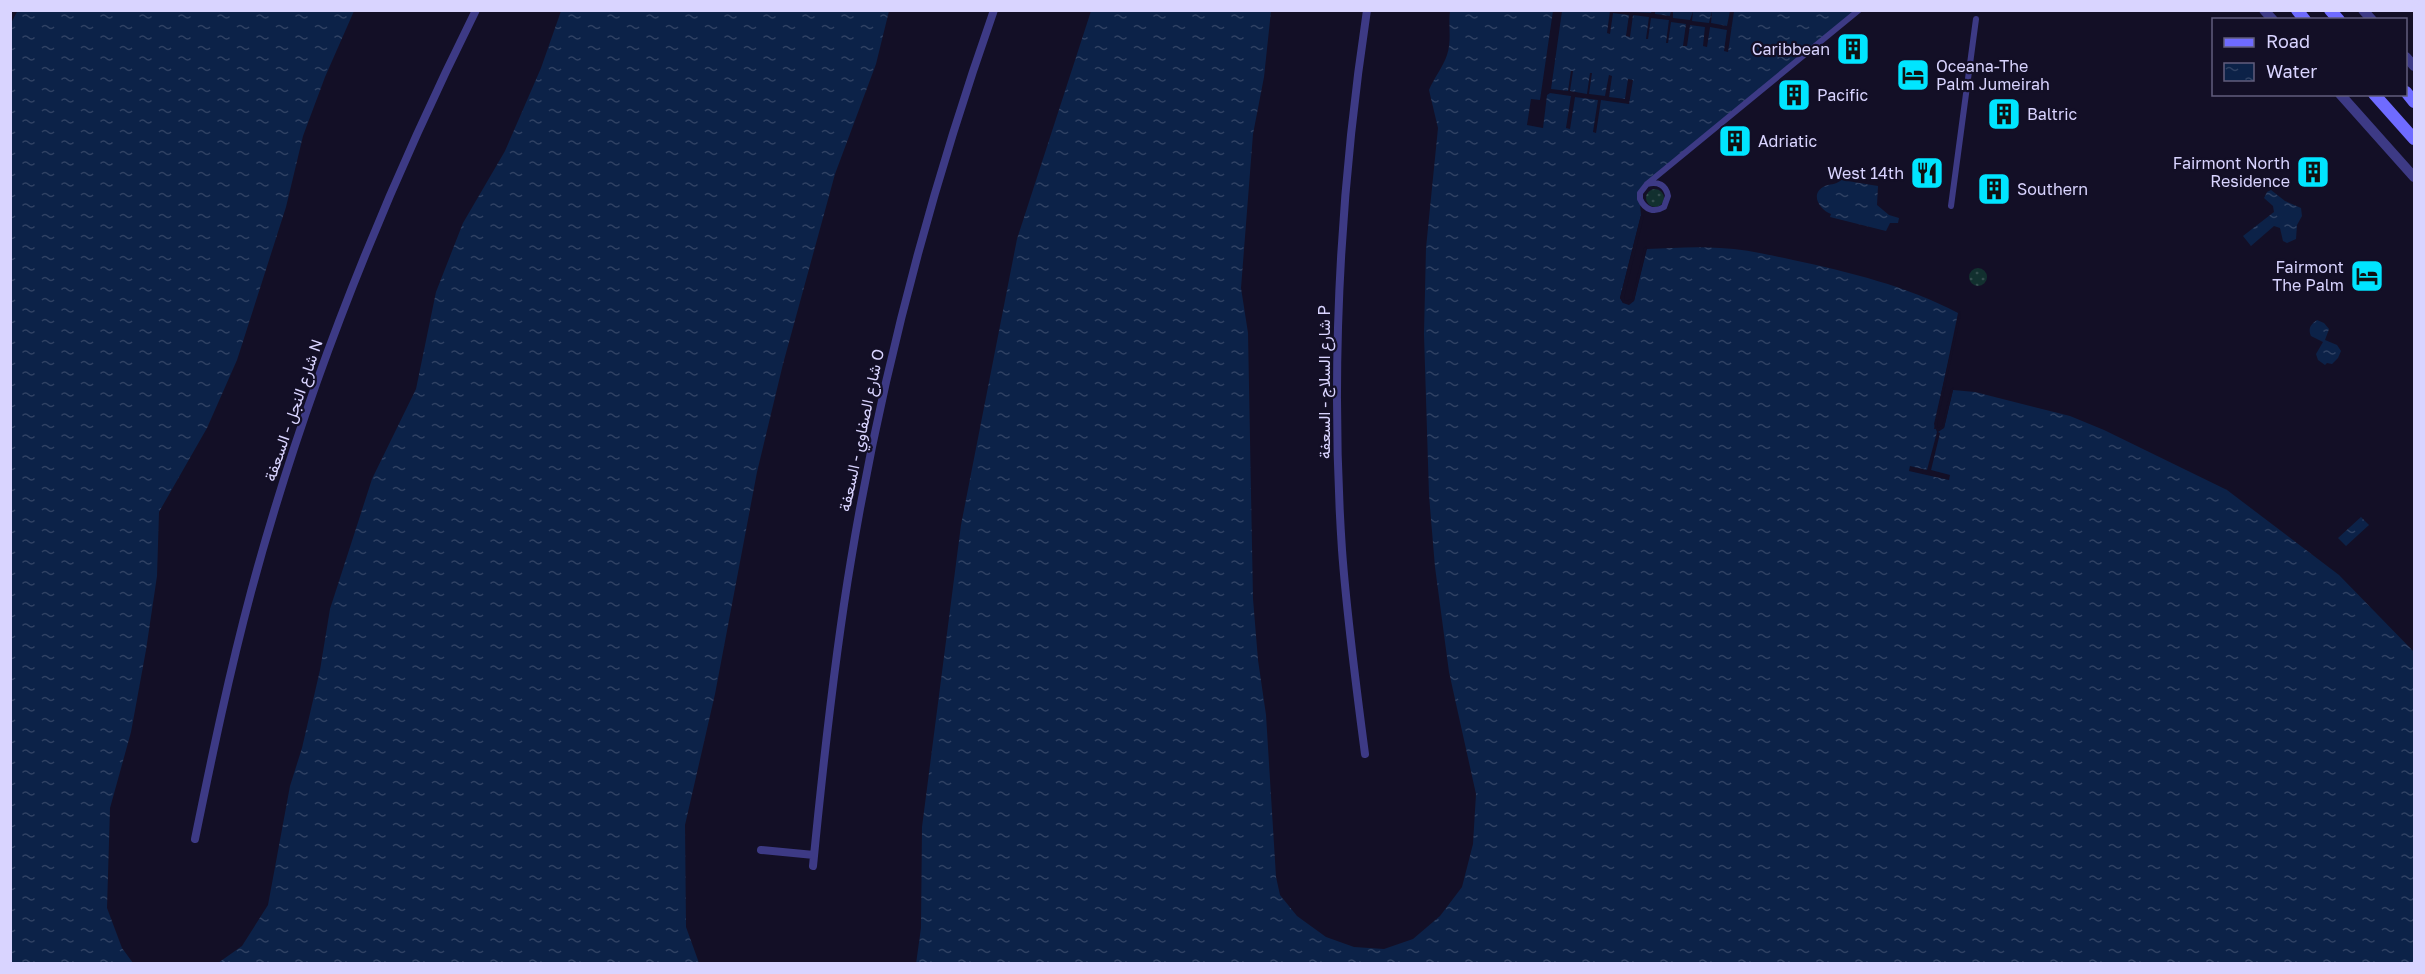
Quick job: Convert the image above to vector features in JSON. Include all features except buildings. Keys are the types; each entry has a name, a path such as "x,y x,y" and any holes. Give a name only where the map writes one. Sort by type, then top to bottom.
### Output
{"main road":[{"path":"2376,96 2415,139"}],"street":[{"name":"شارع النجل - السعفة N","path":"195,839 235,654 288,466 376,227 427,112 476,10"},
{"name":"شارع الصفاوي - السعفة O","path":"813,866 835,666 870,454 923,234 950,141 994,10"},
{"name":"شارع السلاج - السعفة P","path":"1365,754 1351,649 1342,550 1337,386 1343,221 1353,111 1366,10"},
{"path":"1647,184 1659,183 1667,191 1668,196 1664,207 1653,210 1643,205 1640,193 1647,184 1858,10"},
{"path":"1951,206 1976,19"},
{"path":"2342,96 2415,177"},
{"path":"761,850 814,855"}],"green space":[{"path":"1651,189 1659,189 1664,194 1662,205 1651,207 1646,202 1646,194"},
{"path":"1978,268 1984,271 1987,277 1984,283 1978,286 1972,283 1969,277 1972,271"}],"water":[{"path":"18,10 354,11 325,77 303,136 286,207 237,360 207,428 159,512 157,576 146,650 131,732 110,808 107,908 122,948 133,963 11,963 10,25"},
{"path":"561,11 889,11 876,64 835,174 783,364 757,472 715,694 685,825 686,927 699,963 218,963 242,946 268,905 290,786 302,748 320,670 330,609 372,479 416,389 436,292 463,223 505,151 541,68"},
{"path":"1091,11 1271,11 1264,77 1253,134 1241,288 1248,333 1253,599 1258,660 1266,715 1276,877 1280,895 1297,916 1326,937 1354,947 1384,949 1413,939 1440,916 1462,887 1473,844 1476,794 1449,672 1435,567 1429,495 1424,334 1426,248 1438,128 1429,90 1447,55 1450,11 1860,11 1639,194 1641,215 1620,298 1623,303 1634,301 1647,249 1693,247 1739,250 1775,256 1856,275 1919,295 1958,313 1934,429 1944,428 1953,390 1975,392 2070,416 2104,430 2227,490 2339,575 2414,652 2414,963 916,964 921,928 922,827 961,525 1017,239"},
{"path":"1841,180 1878,186 1877,205 1889,215 1899,218 1898,223 1890,223 1886,231 1830,217 1831,214 1820,206 1817,194 1823,187"},
{"path":"2271,190 2285,201 2301,208 2302,216 2297,225 2296,239 2287,243 2283,241 2280,228 2274,226 2251,246 2243,236 2274,212 2273,206 2264,198"},
{"path":"2317,320 2329,329 2325,340 2337,345 2341,351 2332,364 2325,365 2318,360 2316,354 2323,342 2311,336 2310,331 2311,325"},
{"path":"2361,517 2369,525 2346,546 2338,538"}],"pier":[{"path":"1553,11 1562,11 1551,89 1568,91 1571,71 1573,71 1570,91 1587,94 1590,73 1592,73 1589,94 1605,96 1609,75 1612,76 1609,97 1625,99 1628,79 1633,80 1629,104 1601,100 1596,133 1593,132 1598,100 1575,97 1570,129 1566,128 1571,96 1550,93 1547,95 1543,128 1527,125 1531,99 1540,100"},
{"path":"1610,11 1651,13 1655,11 1655,14 1670,16 1673,11 1673,18 1690,20 1693,11 1692,21 1709,23 1712,11 1711,23 1727,26 1730,11 1734,11 1728,52 1724,51 1727,30 1710,27 1707,47 1703,46 1705,27 1690,25 1687,46 1683,46 1686,24 1671,22 1668,43 1666,43 1669,20 1651,18 1648,39 1646,39 1649,17 1633,15 1630,37 1626,36 1629,15 1613,13 1610,34 1607,33"},
{"path":"1641,215 1644,216 1625,301 1632,299 1644,248 1647,246 1634,301 1629,305 1623,303 1620,298"},
{"path":"1960,311 1938,428 1942,426 1951,389 1954,387 1944,428 1938,432 1940,433 1931,470 1950,475 1949,480 1909,471 1910,466 1927,470 1937,432 1934,424"}],"place":[{"name":"Caribbean","path":"1853,49"},
{"name":"Oceana-The Palm Jumeirah","path":"1913,75"},
{"name":"Pacific","path":"1794,95"},
{"name":"Baltric","path":"2004,114"},
{"name":"Adriatic","path":"1735,141"},
{"name":"Fairmont North Residence","path":"2313,172"},
{"name":"West 14th","path":"1927,173"},
{"name":"Southern","path":"1994,189"},
{"name":"Fairmont The Palm","path":"2367,276"}]}
